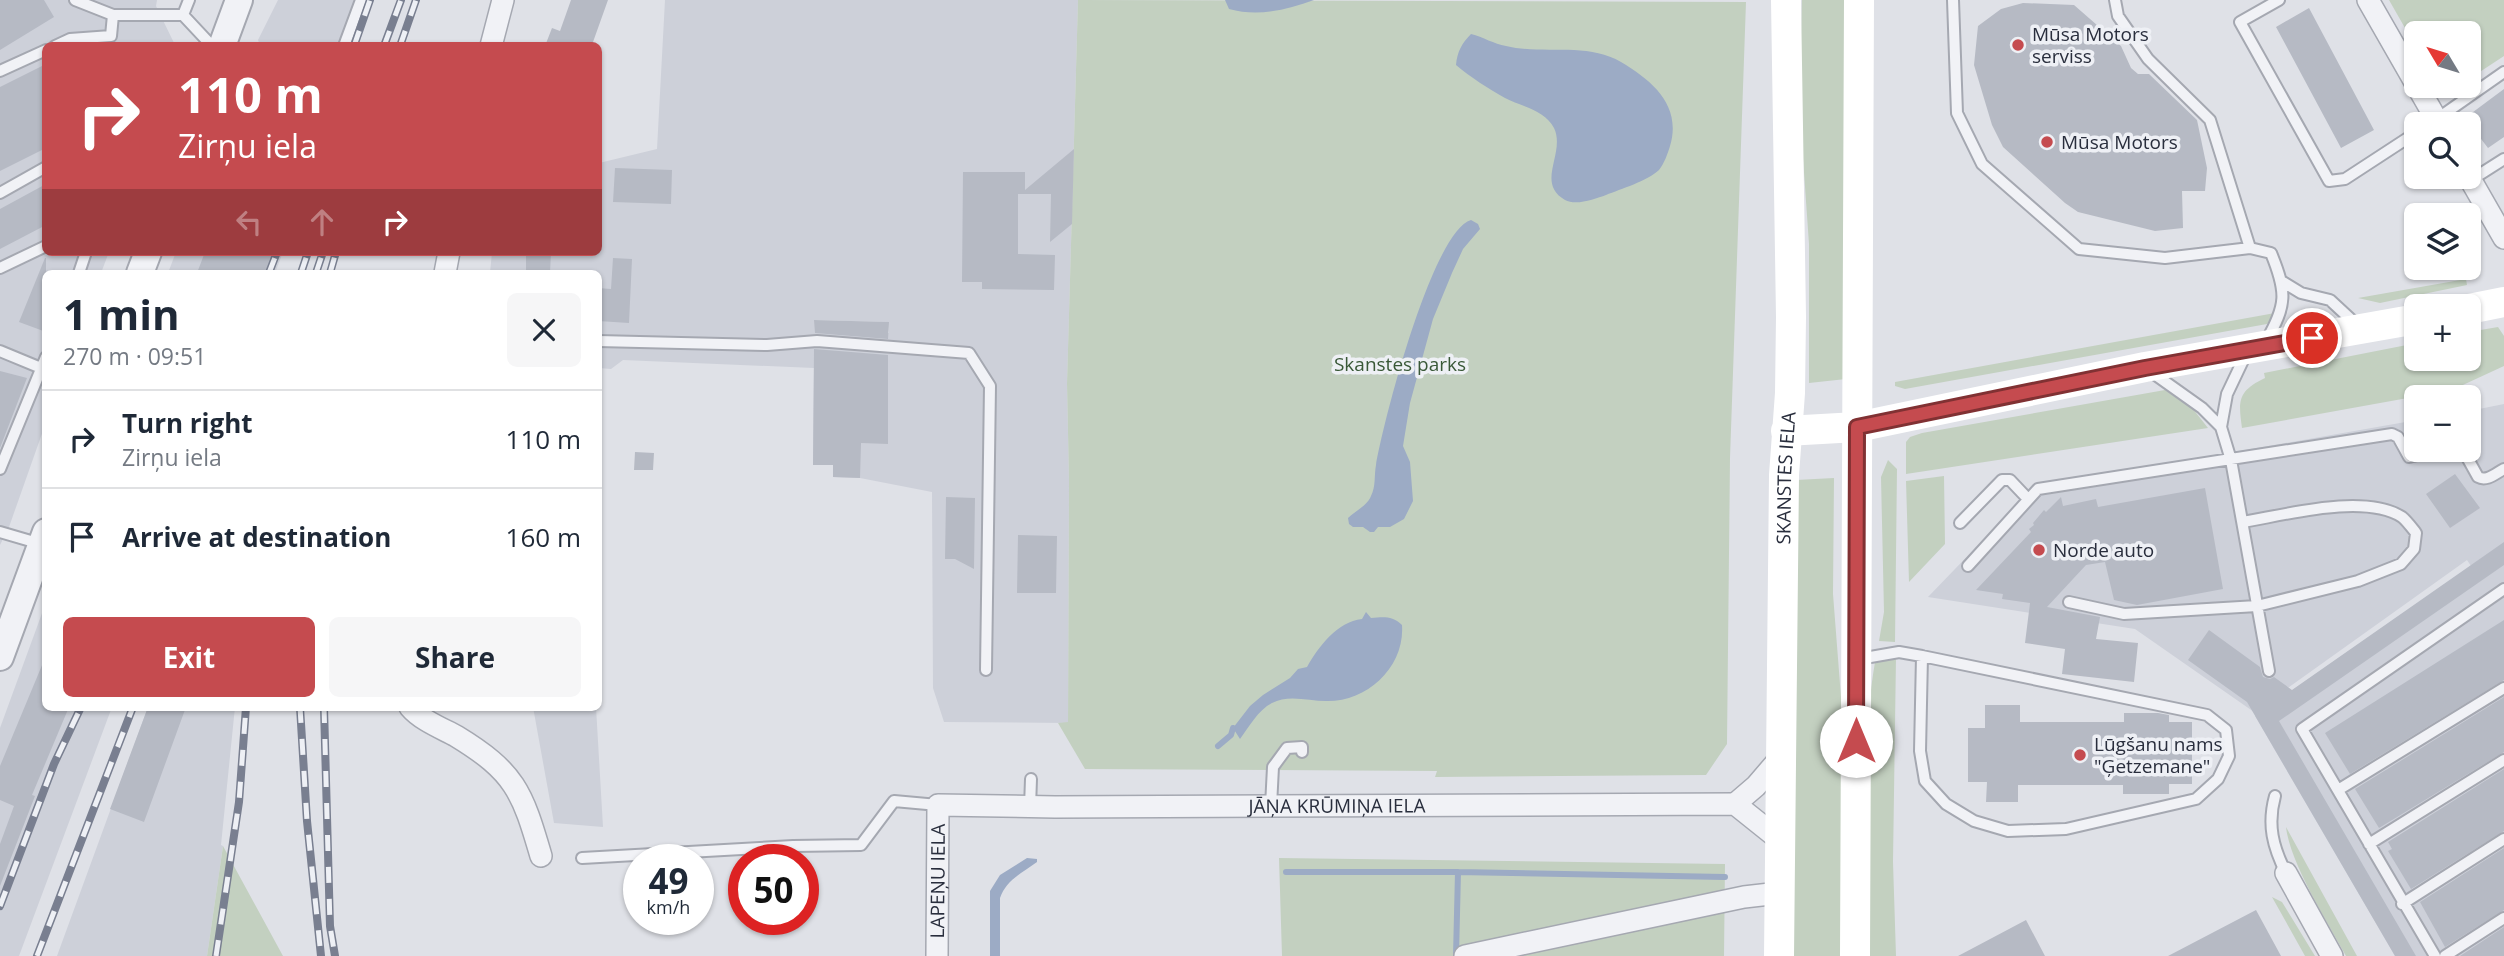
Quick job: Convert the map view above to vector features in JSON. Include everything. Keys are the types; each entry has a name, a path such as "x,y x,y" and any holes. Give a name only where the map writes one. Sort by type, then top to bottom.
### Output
{"main road":[{"name":"SKANSTES IELA","path":"1779,956 1786,430 1790,393 1791,317 1786,0"},
{"path":"1855,956 1859,0"},
{"path":"2481,307 2504,302"},
{"path":"1786,430 1857,427 2145,368 2404,321"}],"street":[{"path":"223,42 239,0"},
{"path":"492,42 503,0"},
{"path":"2368,0 2428,112"},
{"path":"2476,189 2504,238"},
{"path":"0,657 42,541"},
{"path":"416,711 488,756 513,781 528,811 541,856"},
{"path":"1780,840 1735,804 1756,786 1781,757"},
{"name":"JĀŅA KRŪMIŅA IELA","path":"937,805 1030,807 1735,804"},
{"name":"LAPEŅU IELA","path":"937,805 937,956"},
{"path":"2286,873 2332,956"},
{"path":"1465,956 1744,897 1779,893"}],"lane":[{"path":"75,0 113,15 183,15 208,42"},
{"path":"183,15 189,0"},
{"path":"345,42 361,0"},
{"path":"1954,0 1957,113 1982,164 2079,249 2165,258 2250,248 2271,253 2283,282 2282,308 2276,324 2256,348 2227,394 2221,427 2231,460 2269,671"},
{"path":"2115,0 2118,16 2148,59 2210,120 2250,248"},
{"path":"2280,0 2240,22 2329,181 2345,179 2404,140"},
{"path":"72,42 111,36 113,15"},
{"path":"0,71 42,52"},
{"path":"2449,112 2504,72"},
{"path":"2481,172 2504,159"},
{"path":"0,193 42,169"},
{"path":"0,268 42,248"},
{"path":"2283,282 2301,293 2330,300 2361,329"},
{"path":"602,341 767,345 817,341 969,353 990,386 986,670"},
{"path":"0,351 42,363"},
{"path":"0,469 42,365"},
{"path":"2145,368 2202,408 2221,427"},
{"path":"1968,566 2038,489 2392,434 2398,437 2404,448"},
{"path":"2470,462 2482,479 2504,469"},
{"path":"1960,523 2002,480 2010,480 2028,499"},
{"path":"2070,602 2124,614 2257,606 2358,581 2402,564 2414,548 2416,533 2403,517 2371,506 2347,506 2243,522"},
{"path":"0,532 42,538"},
{"path":"2434,956 2302,729 2504,589"},
{"path":"1856,659 1899,652 1922,656 2207,715 2226,730 2229,756 2218,779 2196,799 2066,829 2008,831 1974,821 1946,804 1925,781 1920,751 1922,656"},
{"path":"2338,790 2504,688"},
{"path":"1271,806 1273,767 1287,748 1302,747 1302,752"},
{"path":"2369,844 2504,760"},
{"path":"1030,807 1031,779"},
{"path":"2275,796 2270,812 2270,825 2286,873"},
{"path":"582,858 793,846 861,845 894,801 937,805"},
{"path":"2402,904 2504,839"},
{"path":"2445,956 2504,918"}],"shaded area":[{"path":"0,0 157,0 156,6 174,42 42,42 42,256 107,256 102,270 42,270 42,434 0,545"},
{"path":"278,0 365,0 348,42 258,40"},
{"path":"665,0 1078,0 1067,384 1068,723 944,722 933,688 932,492 860,478 833,477 833,465 813,465 814,368 623,360 611,369 602,368 602,270 490,270 492,256 602,256 602,162 657,149","holes":["815,320 888,322 889,333 815,333"]},
{"path":"174,256 281,256 276,270 169,270"},
{"path":"2504,404 2504,956 2395,956 2255,716 2471,566 2467,560 2254,712 2135,629 1928,597 2034,487 2404,422 2404,462 2481,462 2481,409"},
{"path":"42,613 42,711 111,711 19,956 0,956 0,728"},
{"path":"147,711 235,711 223,846 207,956 57,956"},
{"path":"534,711 596,711 603,827 554,823"}],"green space":[{"name":"Skanstes parks","path":"1078,0 1746,2 1730,458 1727,744 1706,775 1435,777 1437,771 1085,769 1058,723 1068,722 1067,384"},
{"path":"1802,0 1847,0 1846,379 1809,383 1809,244 1799,101"},
{"path":"2389,0 2504,0 2504,56 2482,70 2482,21 2404,21 2404,26"},
{"path":"2460,280 2466,280 2467,285 2424,294 2404,294 2404,298 2380,303 2358,298"},
{"path":"2275,313 2267,324 1905,389 1895,386 1895,382"},
{"path":"2498,327 2504,336 2504,366 2463,385 2404,385 2404,399 2242,428 2242,397 2249,387 2265,378 2264,373 2404,346 2404,371 2481,371 2481,330"},
{"path":"2165,390 2193,409 2208,428 1906,474 1906,442 1910,437 1922,433"},
{"path":"1888,460 1897,469 1895,642 1879,641 1884,612 1881,477"},
{"path":"1944,476 1945,544 1909,582 1906,481"},
{"path":"1834,478 1833,594 1842,710 1841,956 1793,956 1796,480"},
{"path":"1896,657 1893,862 1896,956 1865,956 1864,809 1870,698 1875,662"},
{"path":"2286,827 2357,956 2346,956 2320,910 2295,858"},
{"path":"223,846 283,956 207,956"},
{"path":"1279,858 1725,864 1724,956 1282,956"},
{"path":"2272,897 2282,902 2315,956 2305,956"}],"water":[{"path":"1225,0 1314,0 1282,9 1251,12 1229,9"},
{"path":"1471,34 1520,48 1594,52 1633,69 1662,96 1672,119 1670,146 1661,168 1641,181 1602,197 1580,202 1565,200 1556,193 1552,185 1557,138 1550,122 1538,113 1493,91 1456,65 1460,48"},
{"path":"1471,220 1478,224 1480,229 1463,249 1433,319 1410,403 1403,446 1410,462 1413,501 1404,519 1390,527 1378,527 1374,532 1370,532 1363,527 1353,527 1348,518 1367,503 1373,492 1388,411 1426,292 1441,257 1456,232"},
{"path":"1366,612 1371,618 1388,618 1402,625 1397,655 1380,679 1356,695 1341,700 1278,700 1262,710 1240,739 1233,728 1250,706 1290,678 1298,669 1307,667 1330,636 1345,625 1362,619"},
{"path":"1027,858 1037,859 1037,862 1010,882 1000,898 1000,956 990,956 990,891 1000,875"}],"building":[{"path":"0,0 44,0 54,17 0,50"},
{"path":"571,0 608,0 593,42 547,42 552,28 560,31"},
{"path":"2023,3 2074,5 2121,46 2131,68 2138,74 2149,74 2197,120 2207,168 2205,191 2182,191 2183,228 2155,231 2078,212 2003,147 1992,125 1974,65 1978,26 2001,9"},
{"path":"2309,8 2374,130 2341,148 2276,27"},
{"path":"42,66 42,150 0,171 0,87"},
{"path":"2504,89 2504,137 2488,148 2481,139 2481,112 2473,112"},
{"path":"1074,149 1072,224 1050,242 1051,194 1018,194 1018,254 1055,255 1054,290 982,289 982,282 962,282 963,172 1025,172 1025,190"},
{"path":"615,168 672,170 671,204 613,202"},
{"path":"42,186 42,227 0,249 0,209"},
{"path":"203,256 275,256 270,270 198,270"},
{"path":"526,256 551,256 550,270 526,270"},
{"path":"46,258 46,270 42,270 42,331 19,322"},
{"path":"613,258 632,259 629,323 602,321 602,288 611,289"},
{"path":"814,320 889,322 888,339 815,333"},
{"path":"814,349 888,355 888,444 861,443 860,478 833,477 833,465 813,465"},
{"path":"0,371 27,378 0,448"},
{"path":"635,452 654,453 653,470 634,470"},
{"path":"2455,474 2480,508 2450,528 2426,494"},
{"path":"2205,488 2223,589 2137,605 2114,600 2105,562 2086,565 2047,607 2100,617 2096,639 2138,643 2134,682 2062,674 2065,649 2025,643 2030,603 2002,599 2003,594 1976,590 2031,532 2029,529 2044,510 2046,512 2061,497 2063,506 2096,499 2098,507"},
{"path":"946,497 975,498 974,569 955,559 945,559"},
{"path":"1018,535 1057,536 1056,593 1017,593"},
{"path":"2504,542 2504,565 2279,721 2416,956 2395,956 2247,702 2188,660 2209,630 2260,667 2263,677 2274,677 2292,690"},
{"path":"2504,620 2504,680 2350,774 2325,733"},
{"path":"42,665 42,711 67,711 32,795 35,796 0,886 0,844 14,806 0,800 0,766"},
{"path":"2504,697 2504,752 2379,828 2355,789"},
{"name":"Lūgšanu nams \"Ģetzemane\"","path":"1985,705 2020,705 2020,722 2124,722 2124,713 2158,713 2169,715 2169,722 2192,722 2192,784 2169,784 2169,794 2123,794 2123,785 2018,785 2018,802 1986,802 1987,782 1968,782 1968,728 1985,728"},
{"path":"147,711 185,711 144,822 110,809"},
{"path":"2504,769 2504,831 2411,889 2388,851 2392,849 2388,842"},
{"path":"2504,848 2504,910 2445,947 2420,902"},
{"path":"2256,910 2281,956 2168,956"},
{"path":"2026,920 2045,956 1958,956"},
{"path":"2504,927 2504,956 2460,956"}],"waterway":[{"path":"1218,746 1231,735 1233,728"},
{"path":"1286,872 1725,877"},
{"path":"1456,956 1458,872"}],"railway":[{"path":"355,42 370,0"},
{"path":"385,42 401,0"},
{"path":"401,42 416,0"},
{"path":"270,270 275,256"},
{"path":"302,270 307,256"},
{"path":"317,270 322,256"},
{"path":"331,270 335,256"},
{"path":"0,906 54,764 79,711"},
{"path":"37,956 131,711"},
{"path":"216,956 239,802 246,711"},
{"path":"300,711 307,821 321,956"},
{"path":"324,711 330,926 335,956"}],"place":[{"name":"Mūsa Motors serviss","path":"2018,45"},
{"name":"Mūsa Motors","path":"2047,142"},
{"name":"Norde auto","path":"2039,550"},
{"name":"Lūgšanu nams \"Ģetzemane\"","path":"2080,755"}],"route":[{"path":"1856,741 1857,427 2145,368 2312,338"}]}
